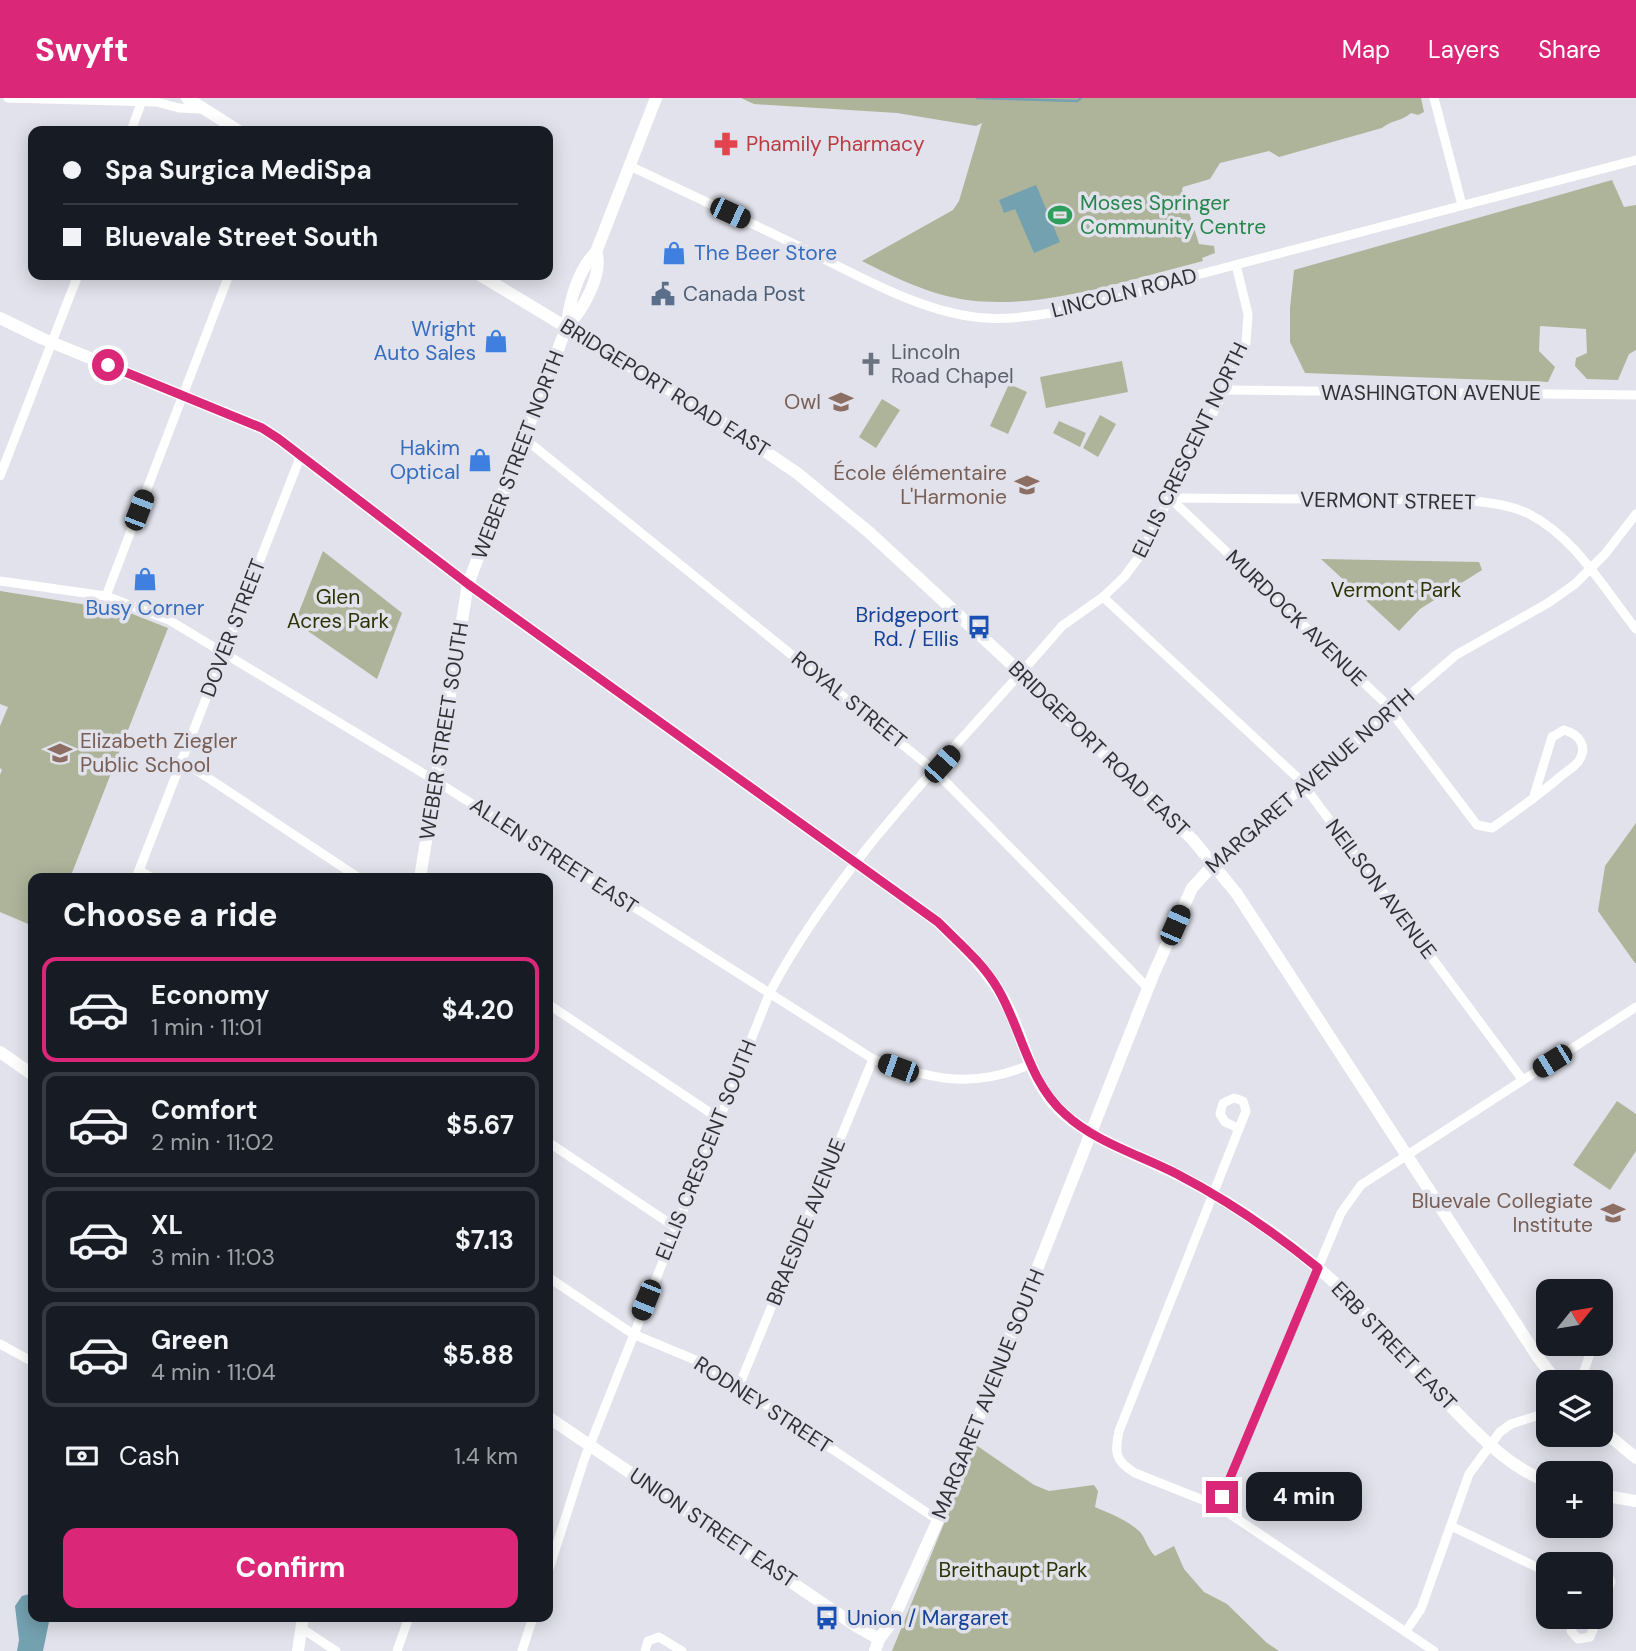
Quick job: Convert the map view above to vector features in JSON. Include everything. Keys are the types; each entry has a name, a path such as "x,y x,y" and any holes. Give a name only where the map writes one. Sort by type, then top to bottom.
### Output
{"main road":[{"path":"187,98 231,126"},
{"name":"WEBER STREET NORTH","path":"468,584 567,326 568,308 589,260 596,252 656,98"},
{"name":"BRIDGEPORT ROAD EAST","path":"489,280 713,416 797,473 870,533 1193,840 1237,894 1548,1370"},
{"name":"ERB STREET EAST","path":"0,318 262,428 468,584 938,922 984,969 1008,1008 1044,1091 1067,1116 1091,1133 1214,1194 1242,1211 1318,1268 1489,1445 1536,1476"},
{"name":"WEBER STREET SOUTH","path":"421,873 468,584"},
{"name":"MARGARET AVENUE NORTH","path":"1091,1133 1148,988 1192,888 1214,864"},
{"path":"0,1052 28,1072"},
{"name":"MARGARET AVENUE SOUTH","path":"877,1645 892,1622 938,1520 1091,1133"},
{"name":"UNION STREET EAST","path":"553,1420 856,1626 877,1645"},
{"path":"1613,1439 1636,1458"},
{"path":"1613,1497 1636,1501"},
{"path":"298,1651 302,1623"}],"street":[{"path":"8,98 142,100 179,108 202,109"},
{"path":"1434,98 1462,205"},
{"path":"133,126 142,100"},
{"name":"LINCOLN ROAD","path":"630,166 924,304 955,314 1012,318 1053,312 1159,287 1636,160"},
{"name":"ELLIS CRESCENT NORTH","path":"855,862 1062,626 1103,597 1139,558 1225,390 1246,343 1246,298 1236,265"},
{"path":"0,476 76,280"},
{"path":"106,596 227,280"},
{"name":"WASHINGTON AVENUE","path":"1225,390 1636,394"},
{"name":"ROYAL STREET","path":"525,439 935,771 1148,988"},
{"name":"DOVER STREET","path":"137,873 301,455"},
{"name":"VERMONT STREET","path":"1170,498 1465,500 1503,505 1530,514 1562,537 1636,629"},
{"name":"MURDOCK AVENUE","path":"1170,498 1391,711 1477,825 1492,828 1533,799 1578,762 1582,751 1581,739 1574,733 1564,730 1552,737 1533,799"},
{"name":"MARGARET AVENUE NORTH","path":"1214,864 1456,654 1548,603 1575,584 1613,545 1636,514"},
{"name":"ALLEN STREET EAST","path":"0,581 106,596 169,620 436,781 873,1059 925,1076 959,1080 992,1077 1031,1064"},
{"name":"NEILSON AVENUE","path":"1103,597 1304,785 1522,1079"},
{"path":"181,760 351,873"},
{"name":"ELLIS CRESCENT SOUTH","path":"553,1557 590,1444 770,992 855,862"},
{"path":"553,1007 718,1118"},
{"path":"1218,1506 1341,1213 1361,1185 1636,1007"},
{"name":"BRAESIDE AVENUE","path":"739,1386 873,1059"},
{"path":"1238,1128 1119,1431 1115,1451 1124,1466 1135,1473 1218,1506 1434,1651"},
{"path":"553,1145 675,1227"},
{"name":"RODNEY STREET","path":"553,1280 633,1334 705,1364 938,1520"},
{"path":"0,1344 28,1359"},
{"path":"1406,1631 1421,1609 1469,1474 1489,1445 1511,1424 1536,1416"},
{"path":"1451,1526 1536,1567"},
{"path":"397,1651 407,1622"},
{"path":"522,1651 531,1622"},
{"path":"302,1623 336,1651"},
{"path":"1571,1629 1578,1639 1590,1637 1593,1629"},
{"path":"645,1651 648,1641 659,1637 682,1651"}],"green space":[{"path":"741,98 1421,98 1424,112 1418,115 1411,113 1382,128 1279,157 1269,151 1220,163 1210,179 1183,187 1199,244 1214,246 1215,253 1202,258 1203,261 1056,297 996,302 967,300 940,294 862,261 953,210 959,201 982,123 976,126 897,113 754,104"},
{"path":"1612,180 1624,207 1636,205 1636,350 1629,354 1618,380 1587,379 1575,366 1576,358 1587,353 1586,329 1540,326 1539,351 1555,367 1548,382 1305,373 1290,342 1294,270"},
{"path":"1122,361 1128,392 1046,408 1040,377"},
{"path":"1009,384 1027,392 1008,434 990,426"},
{"path":"882,399 900,410 876,448 859,437"},
{"path":"1100,415 1116,424 1098,457 1083,448"},
{"path":"1059,421 1086,433 1080,447 1053,433"},
{"name":"Glen Acres Park","path":"323,551 402,613 377,679 295,622"},
{"name":"Vermont Park","path":"1321,559 1479,562 1482,570 1420,609 1399,631"},
{"name":"Elizabeth Ziegler Public School","path":"0,591 125,611 168,628 72,873 28,873 28,924 0,912 0,726 8,707 0,704"},
{"path":"1636,823 1635,963 1598,911 1605,866"},
{"path":"1617,1101 1636,1114 1636,1151 1610,1190 1573,1165"},
{"name":"Breithaupt Park","path":"976,1445 1034,1485 1049,1491 1094,1485 1098,1491 1095,1507 1135,1528 1155,1556 1174,1546 1184,1569 1204,1592 1227,1604 1267,1643 1279,1651 892,1651"}],"water":[{"path":"1036,185 1060,242 1034,253 1015,209 1004,213 999,200"},
{"path":"28,1594 28,1622 49,1622 43,1651 17,1651 19,1640 15,1606 22,1596"}],"waterway":[{"path":"977,98 1077,101 1081,98"}],"place":[{"name":"Phamily Pharmacy","path":"726,144"},
{"name":"Moses Springer Community Centre","path":"1060,215"},
{"name":"The Beer Store","path":"674,253"},
{"name":"Canada Post","path":"663,294"},
{"name":"Wright Auto Sales","path":"496,341"},
{"name":"Lincoln Road Chapel","path":"871,364"},
{"name":"Owl","path":"841,402"},
{"name":"Hakim Optical","path":"480,460"},
{"name":"École élémentaire L'Harmonie","path":"1027,485"},
{"name":"Busy Corner","path":"145,579"},
{"name":"Bridgeport Rd. / Ellis","path":"979,627"},
{"name":"Elizabeth Ziegler Public School","path":"60,753"},
{"name":"Bluevale Collegiate Institute","path":"1613,1213"},
{"name":"Union / Margaret","path":"827,1618"}],"route":[{"path":"108,365 262,428 279,439 468,584 938,922 984,969 998,988 1044,1091 1067,1116 1091,1133 1214,1194 1242,1211 1318,1268 1222,1497"}]}
